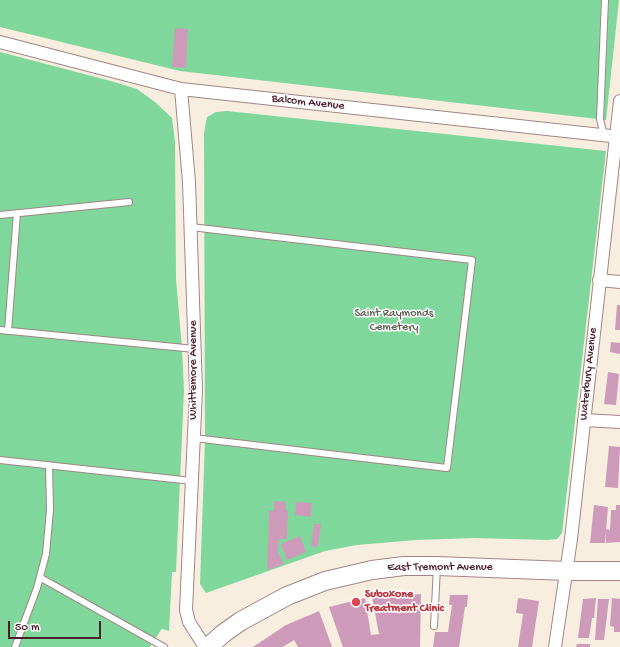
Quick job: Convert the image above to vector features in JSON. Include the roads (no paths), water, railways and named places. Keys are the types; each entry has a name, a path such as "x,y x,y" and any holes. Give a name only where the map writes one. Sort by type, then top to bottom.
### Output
{"main road":[{"name":"East Tremont Avenue","path":"208,647 224,633 246,618 278,600 315,584 348,575 383,568 437,566 567,571 620,571"}],"street":[{"name":"Balcom Avenue","path":"0,42 182,89 613,137"},
{"name":"Whittemore Avenue","path":"182,89 189,182 196,396 186,610 189,622 205,647"},
{"name":"Waterbury Avenue","path":"556,647 567,571 600,280 613,137 620,101"},
{"path":"600,280 620,282"},
{"path":"584,420 620,422"}],"lane":[{"path":"605,0 600,119 613,137"},
{"path":"0,215 129,202"},
{"path":"8,330 17,213"},
{"path":"191,227 472,260 447,468 194,438"},
{"path":"0,330 195,349"},
{"path":"0,460 192,481"},
{"path":"15,647 41,578 48,542 50,510 49,465"},
{"path":"434,626 437,566"},
{"path":"41,578 164,647"}],"place":[{"name":"Suboxone Treatment Clinic","path":"356,602"}],"park label":[{"name":"Saint Raymonds Cemetery","path":"394,321"}]}
